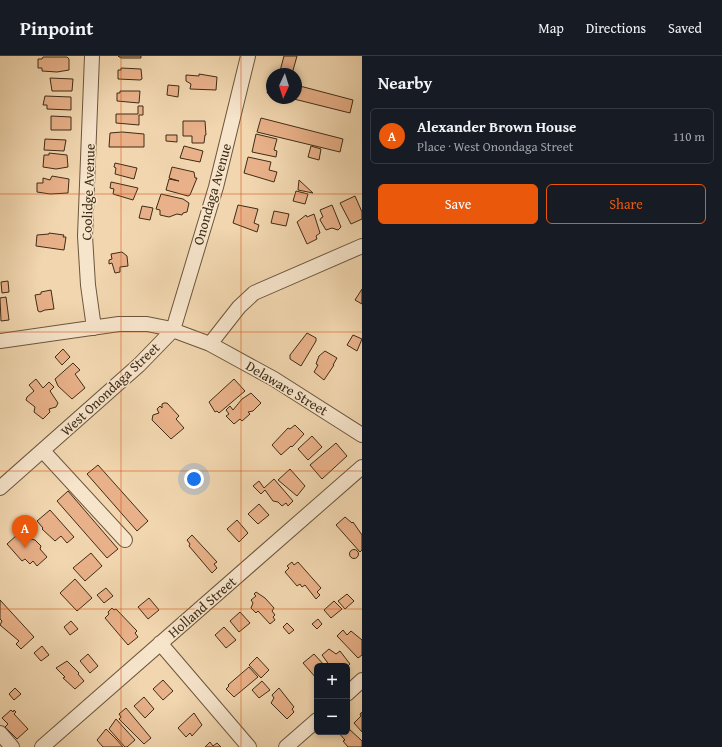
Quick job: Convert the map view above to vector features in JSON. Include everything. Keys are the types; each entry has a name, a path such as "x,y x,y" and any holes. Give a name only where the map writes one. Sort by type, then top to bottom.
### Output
{"street":[{"name":"Coolidge Avenue","path":"92,56 85,236 88,285 94,328"},
{"name":"Onondaga Avenue","path":"172,330 216,187 248,56"},
{"path":"0,341 119,324 147,324 172,330 210,344 239,307 254,293 361,247"},
{"name":"West Onondaga Street","path":"0,488 139,365 172,330"},
{"name":"Delaware Street","path":"210,344 274,379 362,434"},
{"path":"43,451 125,540"},
{"name":"Holland Street","path":"42,747 362,467"},
{"path":"160,643 249,747"},
{"path":"350,691 362,680"},
{"path":"286,747 314,723"},
{"path":"0,733 12,747"}],"building":[{"path":"118,56 141,56 141,58 121,58"},
{"path":"284,56 297,56 294,68 281,68"},
{"path":"43,57 67,57 69,59 69,70 57,72 42,71 42,68 38,68 38,59 42,59"},
{"path":"121,68 141,69 142,79 118,79 118,70 121,70"},
{"path":"199,74 217,77 216,90 190,89 191,84 186,81 186,75 199,76"},
{"path":"50,78 73,79 72,91 52,91"},
{"path":"168,85 179,86 178,97 167,95"},
{"path":"302,87 353,100 350,113 302,101"},
{"path":"120,91 140,91 139,103 117,101 117,93 120,93"},
{"path":"45,96 71,97 71,110 47,109 47,105 43,105"},
{"path":"138,106 143,106 143,115 139,115 139,125 116,123 116,114 138,114"},
{"path":"51,116 71,117 71,130 51,130"},
{"path":"261,118 343,139 340,152 257,132"},
{"path":"183,121 205,121 206,135 204,143 192,143 192,136 183,136"},
{"path":"122,132 144,134 144,147 109,147 110,133"},
{"path":"256,134 277,139 274,150 277,151 276,157 252,152"},
{"path":"166,135 177,135 177,142 166,141"},
{"path":"45,139 66,140 64,151 44,150"},
{"path":"184,146 203,151 200,162 180,158"},
{"path":"311,146 321,149 319,160 308,157"},
{"path":"49,153 67,155 68,167 56,169 43,167 44,155 49,155"},
{"path":"248,157 271,162 269,170 277,172 274,182 244,173"},
{"path":"115,163 137,168 134,179 115,174"},
{"path":"172,167 194,172 195,178 197,178 190,195 188,196 166,190 169,179 179,181 169,178"},
{"path":"52,176 69,179 68,193 50,194 37,192 37,183 43,183 43,178 50,180"},
{"path":"299,180 313,193 298,190"},
{"path":"111,182 138,188 133,200 113,194 114,189 110,188"},
{"path":"296,191 308,194 305,204 293,201"},
{"path":"161,194 183,199 189,203 187,212 183,213 182,215 177,214 169,217 160,215 160,210 156,209"},
{"path":"355,196 362,212 362,219 351,224 340,203"},
{"path":"238,205 258,209 254,223 259,225 257,232 233,223"},
{"path":"332,205 341,227 338,230 332,228 326,230 320,220 323,217 320,210"},
{"path":"142,206 153,208 150,220 139,218"},
{"path":"274,211 289,214 286,226 271,223"},
{"path":"314,214 320,233 316,236 317,239 307,244 297,222 306,215 307,217"},
{"path":"49,233 64,235 63,237 66,237 64,250 36,246 37,235"},
{"path":"122,252 127,256 128,266 120,267 120,272 115,273 112,263 109,264 109,260 112,259 111,254"},
{"path":"8,281 9,292 2,293 1,282"},
{"path":"362,289 362,304 355,300"},
{"path":"51,290 54,309 40,312 38,311 35,295"},
{"path":"6,297 9,320 1,321 0,298"},
{"path":"307,333 316,338 316,341 301,366 290,359 290,355"},
{"path":"353,335 362,339 357,351 347,345"},
{"path":"63,349 70,357 62,365 55,357"},
{"path":"325,351 337,358 324,380 314,372 318,365 316,364 319,356"},
{"path":"73,363 80,370 75,374 85,388 72,399 58,386 55,379"},
{"path":"36,379 43,388 49,382 54,387 50,391 58,403 56,407 49,409 50,412 43,419 34,412 35,407 26,400 27,397 34,391 29,385"},
{"path":"234,379 245,391 219,413 217,411 215,412 209,402"},
{"path":"251,393 261,403 253,411 248,412 250,414 242,421 240,419 234,424 226,416 229,414 226,410 230,406 233,410 242,399"},
{"path":"167,403 179,416 176,419 184,428 171,439 152,420 153,415 159,413 157,409 160,406 162,408 162,404"},
{"path":"295,425 304,434 292,447 291,446 281,455 272,445 288,428 290,429"},
{"path":"312,436 322,447 308,460 298,449"},
{"path":"336,443 347,456 322,479 310,465"},
{"path":"98,465 148,521 137,531 87,474"},
{"path":"290,469 305,486 297,496 278,480"},
{"path":"274,479 293,501 288,506 286,503 282,506 278,502 273,501 265,490 261,494 253,486 259,481 264,488"},
{"path":"68,491 118,549 107,558 57,501"},
{"path":"259,504 269,515 258,524 248,514"},
{"path":"50,510 74,537 67,543 61,536 55,541 42,529 43,528 37,521"},
{"path":"345,517 352,523 353,522 362,535 362,550 360,552 336,525"},
{"path":"237,520 248,533 239,542 227,529"},
{"path":"25,533 28,533 33,537 31,539 35,540 41,546 40,549 47,557 37,566 33,561 30,564 25,559 22,561 7,544 18,534 21,537"},
{"path":"192,535 217,562 214,564 217,568 212,573 189,546 190,544 187,540"},
{"path":"352,550 356,550 358,554 356,558 352,558 350,556 350,552"},
{"path":"91,553 102,566 85,581 73,568"},
{"path":"292,562 294,565 298,562 321,588 317,592 320,595 316,599 305,585 302,587 300,584 297,586 285,572 289,568 287,566"},
{"path":"75,579 92,598 77,611 60,593"},
{"path":"106,588 113,596 104,603 97,595"},
{"path":"256,592 265,598 274,608 272,611 275,615 273,617 275,620 270,624 258,611 256,613 251,608 253,603 251,600 256,596 254,594"},
{"path":"347,594 354,601 345,609 338,601"},
{"path":"149,598 159,610 148,619 138,607"},
{"path":"0,600 34,637 21,649 16,644 19,641 0,625 2,621 0,619"},
{"path":"334,601 342,609 331,618 324,610"},
{"path":"112,608 114,610 116,609 137,631 135,633 138,637 128,645 105,618"},
{"path":"240,612 250,623 239,632 230,621"},
{"path":"318,619 322,624 317,629 312,624"},
{"path":"71,621 78,629 70,635 64,627"},
{"path":"287,623 294,630 289,634 283,627"},
{"path":"224,627 236,640 226,648 215,635"},
{"path":"343,630 347,635 351,631 362,640 362,655 358,658 337,636"},
{"path":"42,646 49,655 41,661 34,653"},
{"path":"329,649 336,654 340,651 349,663 328,663 322,655"},
{"path":"88,654 98,666 90,673 80,661"},
{"path":"314,654 322,663 314,663 314,676 303,663"},
{"path":"257,657 269,670 261,678 249,665"},
{"path":"67,661 79,673 78,674 84,681 75,689 63,678 65,677 56,668"},
{"path":"249,667 258,677 234,697 226,689 229,686 228,685"},
{"path":"163,680 173,691 163,700 153,689"},
{"path":"262,681 270,690 259,698 252,690"},
{"path":"15,688 21,694 14,700 9,694"},
{"path":"279,688 294,707 292,709 294,712 287,719 271,703 274,698 272,695"},
{"path":"144,697 154,709 145,718 134,706"},
{"path":"126,708 151,738 144,744 119,719 121,717 119,714"},
{"path":"11,710 16,712 14,714 28,729 17,739 5,727 8,724 2,718"},
{"path":"362,712 362,732 354,723 361,716 360,714"},
{"path":"194,713 202,725 192,736 190,733 186,737 178,728"},
{"path":"116,719 135,740 127,747 125,747 109,729"},
{"path":"106,729 123,747 103,747 97,740"},
{"path":"350,730 362,741 362,747 348,747 343,741 345,740 341,735 350,735"},
{"path":"210,742 213,746 217,743 221,747 205,747"}],"place":[{"name":"Alexander Brown House","path":"25,548"}]}
